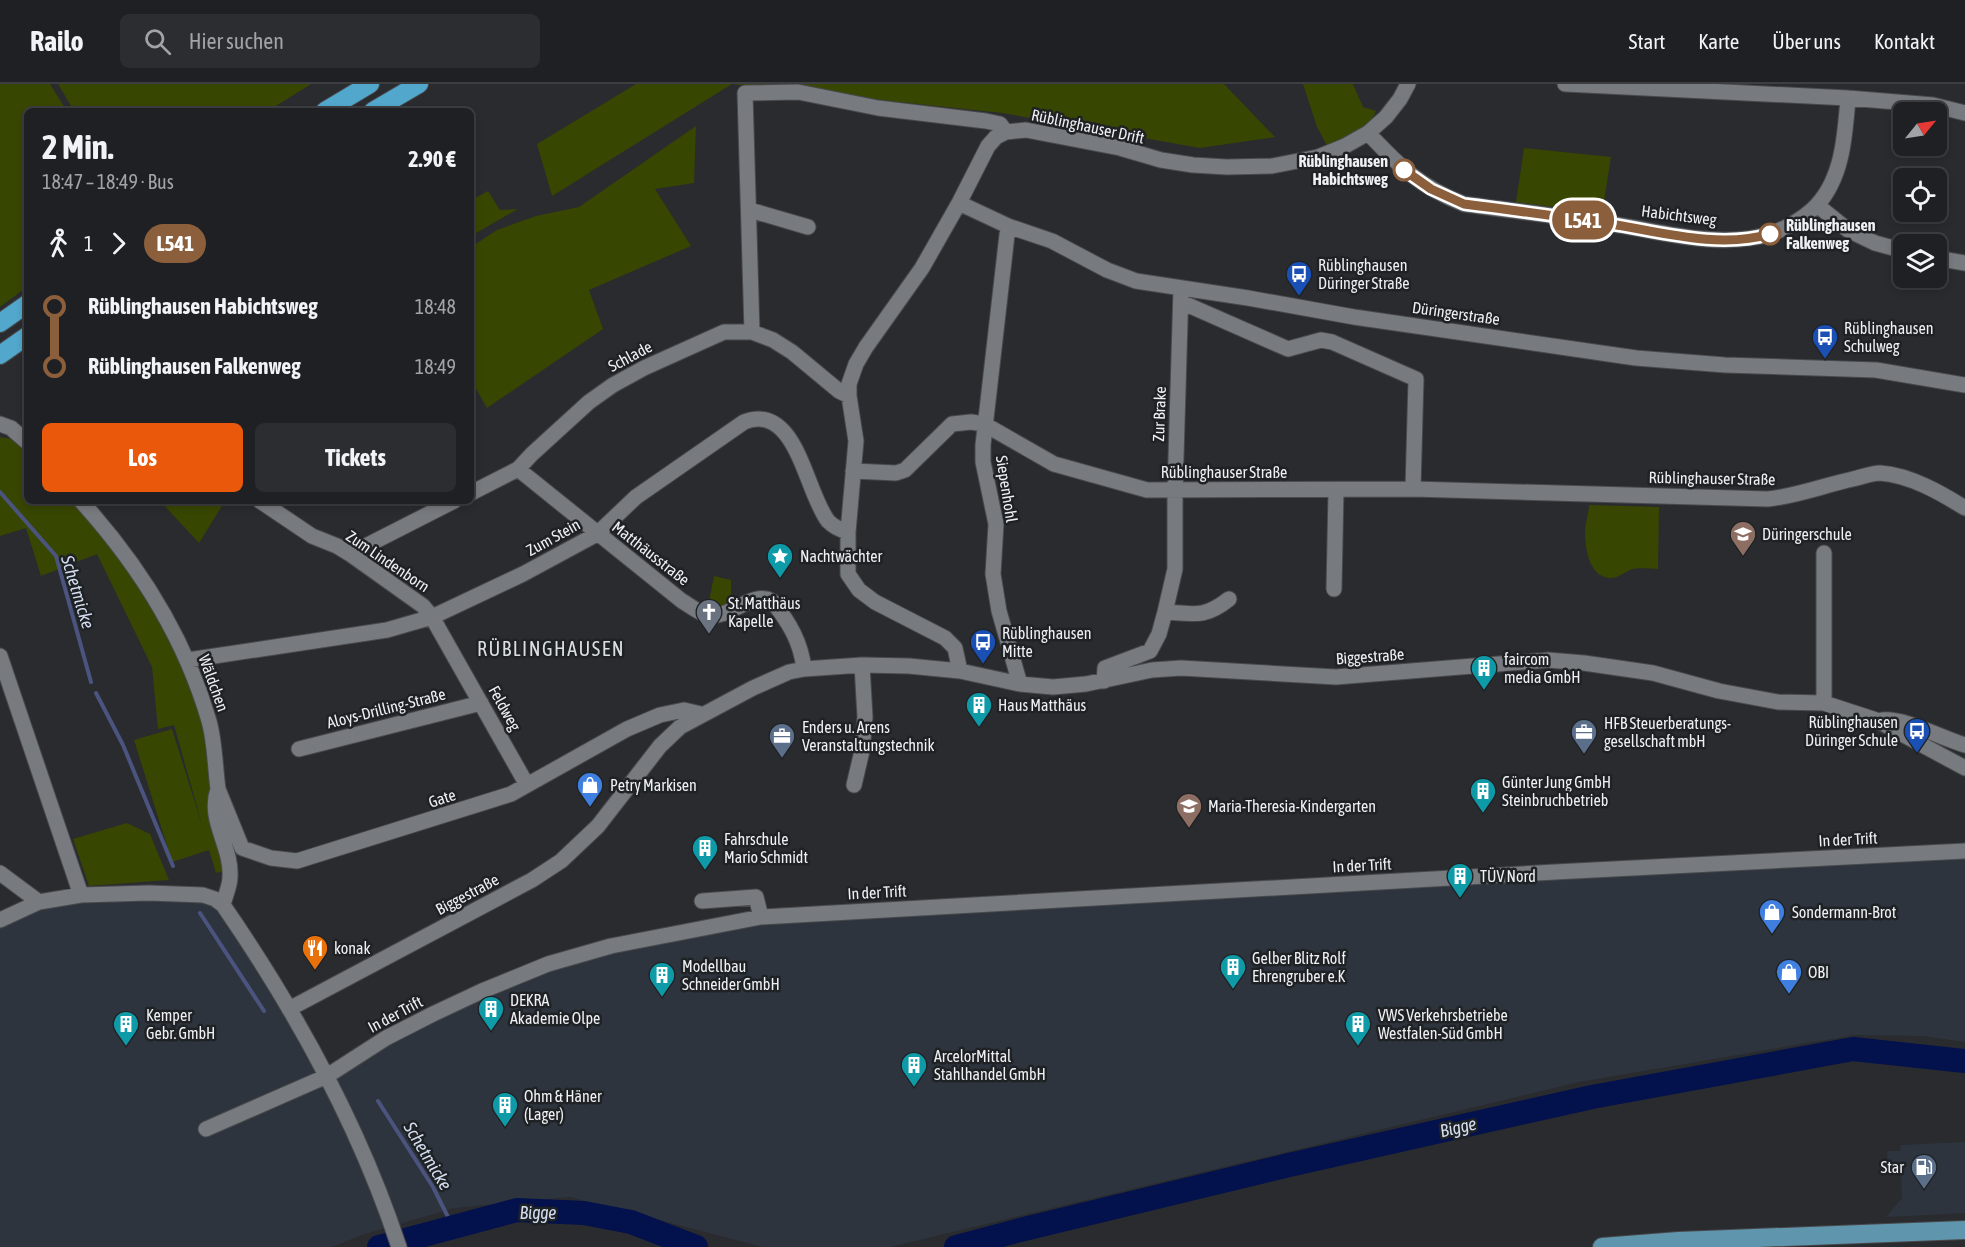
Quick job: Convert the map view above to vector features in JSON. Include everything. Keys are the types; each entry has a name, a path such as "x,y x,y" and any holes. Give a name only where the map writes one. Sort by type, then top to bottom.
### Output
{"highway":[{"path":"330,108 370,84"},
{"path":"378,108 419,84"},
{"path":"0,323 24,306"},
{"path":"0,355 24,338"}],"main road":[{"path":"1602,1247 1678,1241 1965,1230"}],"street":[{"name":"Rüblinghauser Drift","path":"1006,132 1026,130 1120,148 1161,160 1227,167 1272,166 1318,157 1368,133 1386,117 1408,84"},
{"path":"1565,84 1848,98 1933,105 1965,113"},
{"path":"752,332 745,93 798,92 878,108 1000,124 1006,132 996,137 988,146 959,204 922,268 866,347 856,364 849,384 856,441 848,532 848,574 859,590 896,614 945,638 955,648 960,671"},
{"name":"Habichtsweg","path":"1368,133 1400,167 1415,179 1464,204 1687,236 1720,239 1758,237 1770,234 1802,217 1817,205 1832,181 1843,151 1848,98"},
{"name":"Düringerstraße","path":"959,204 1008,226 1052,241 1107,270 1181,295 1288,350 1321,340 1332,342 1416,378 1413,489"},
{"path":"1817,205 1848,230 1875,243 1893,248"},
{"path":"750,210 808,227"},
{"name":"Siepenhohl","path":"1008,226 984,424 983,462 996,524 993,574 999,611 1020,684"},
{"path":"1947,260 1965,263"},
{"name":"Düringerstraße","path":"1181,295 1248,298 1354,317 1636,358 1725,365 1876,370 1965,385"},
{"name":"Zur Brake","path":"1104,681 1105,668 1150,651 1159,634 1166,612 1174,569 1181,295"},
{"name":"Schlade","path":"474,492 518,470 532,454 589,402 613,385 703,340 724,332 752,332 773,340 849,396"},
{"name":"Zum Stein","path":"188,660 387,630 432,617 523,574 597,534 636,497 684,462 752,419 771,421 779,426 800,460 822,511 834,526 848,532"},
{"name":"Rüblinghauser Straße","path":"853,471 897,473 914,464 952,424 971,422 984,424 1054,464 1147,490 1413,489 1768,498 1797,494 1879,473 1933,490 1965,508"},
{"path":"0,424 11,428 24,439"},
{"name":"Matthäusstraße","path":"518,470 682,601 708,615 725,613 756,599 766,598 772,601 796,634 804,669"},
{"path":"1334,589 1336,491"},
{"name":"Wäldchen","path":"84,504 129,558 188,660 209,723 218,789 215,798 215,815 227,854 230,877 223,905"},
{"name":"Zum Lindenborn","path":"264,504 312,536 338,546 350,554 423,606 432,617"},
{"path":"350,554 448,504"},
{"path":"1824,553 1824,703"},
{"path":"1166,612 1189,614 1210,612 1229,599"},
{"name":"Feldweg","path":"432,617 527,785"},
{"path":"0,656 81,895"},
{"name":"Biggestraße","path":"289,1009 532,880 561,861 598,826 660,746 680,727 701,714 789,672 804,669 909,666 960,671 1020,684 1053,687 1104,681 1152,670 1181,668 1336,677 1548,660 1584,663 1653,674 1719,692 1778,702 1824,703 1876,720 1965,768"},
{"path":"854,785 862,751 865,717 862,666"},
{"name":"Aloys-Drilling-Straße","path":"299,749 481,703"},
{"name":"Gate","path":"218,789 242,848 271,858 297,861 501,798 627,729 660,715 684,710 701,714"},
{"name":"Biggestraße","path":"1876,720 1891,719 1965,745"},
{"name":"In der Trift","path":"206,1129 327,1076 386,1038 433,1014 548,964 611,946 761,917 1965,851"},
{"path":"0,873 39,902"},
{"path":"0,920 39,902 81,895 203,894 223,905 289,1009 327,1076 387,1211 399,1247"},
{"path":"702,901 756,897 761,917"}],"shaded area":[{"path":"1965,851 1965,1042 1923,1036 1855,1035 1579,1082 890,1247 763,1247 570,1197 454,1208 362,1235 332,1247 0,1247 0,920 39,902 215,899 327,1075 548,964 761,917"},
{"path":"1965,1142 1965,1213 1886,1217 1902,1198 1901,1170 1888,1170 1887,1151 1900,1151 1901,1145"}],"green space":[{"path":"0,84 50,84 65,108 24,108 24,289 0,307"},
{"path":"58,84 311,84 273,108 72,108"},
{"path":"636,84 732,84 552,196 537,144"},
{"path":"732,84 1224,84 1275,137 1200,148 1002,113"},
{"path":"1303,84 1353,84 1363,107 1376,111 1368,127 1329,149 1317,127"},
{"path":"696,126 694,183 655,189 691,246 589,290 603,329 487,408 474,385 474,245 497,230 536,216 579,207"},
{"path":"1524,148 1611,157 1602,214 1516,202"},
{"path":"488,191 500,210 518,209 474,234 474,198"},
{"path":"0,437 24,442 24,504 81,504 125,553 170,635 209,722 227,870 216,873 209,850 172,862 134,740 172,729 203,828 174,725 158,729 152,667 97,554 41,576 26,528 0,536"},
{"path":"163,504 223,504 199,543"},
{"path":"1589,505 1659,507 1658,569 1633,569 1612,578 1602,576 1597,572 1586,546 1585,529"},
{"path":"714,576 731,580 731,598 723,607 708,607"},
{"path":"127,823 150,834 169,880 89,886 73,839"}],"waterway":[{"name":"Schetmicke","path":"0,492 56,556 91,682"},
{"name":"Schetmicke","path":"96,693 123,745 173,866"},
{"name":"Schetmicke","path":"200,913 264,1011"},
{"name":"Bigge","path":"956,1247 1289,1165 1592,1097 1853,1049 1965,1061"},
{"name":"Schetmicke","path":"378,1101 433,1187 453,1227"},
{"name":"Bigge","path":"379,1247 517,1210 584,1213 631,1222 696,1247"}],"bus line":[{"name":"L541","path":"1404,170 1431,189 1464,204 1687,236 1738,239 1770,234"}],"place":[{"name":"Rüblinghausen Habichtsweg","path":"1404,170"},
{"name":"Rüblinghausen Falkenweg","path":"1770,234"},
{"name":"Rüblinghausen Düringer Straße","path":"1299,297"},
{"name":"Rüblinghausen Schulweg","path":"1825,360"},
{"name":"Düringerschule","path":"1743,557"},
{"name":"Nachtwächter","path":"780,579"},
{"name":"St. Matthäus Kapelle","path":"709,635"},
{"name":"Rüblinghausen Mitte","path":"983,665"},
{"name":"faircom media GmbH","path":"1484,691"},
{"name":"Haus Matthäus","path":"979,728"},
{"name":"Rüblinghausen Düringer Schule","path":"1917,754"},
{"name":"HFB Steuerberatungs- gesellschaft mbH","path":"1584,755"},
{"name":"Enders u. Arens Veranstaltungstechnik","path":"782,759"},
{"name":"Petry Markisen","path":"590,808"},
{"name":"Günter Jung GmbH Steinbruchbetrieb","path":"1483,814"},
{"name":"Maria-Theresia-Kindergarten","path":"1189,829"},
{"name":"Fahrschule Mario Schmidt","path":"705,871"},
{"name":"TÜV Nord","path":"1460,899"},
{"name":"Sondermann-Brot","path":"1772,935"},
{"name":"konak","path":"315,971"},
{"name":"Gelber Blitz Rolf Ehrengruber e.K","path":"1233,990"},
{"name":"OBI","path":"1789,995"},
{"name":"Modellbau Schneider GmbH","path":"662,998"},
{"name":"DEKRA Akademie Olpe","path":"491,1032"},
{"name":"Kemper Gebr. GmbH","path":"126,1047"},
{"name":"VWS Verkehrsbetriebe Westfalen-Süd GmbH","path":"1358,1047"},
{"name":"ArcelorMittal Stahlhandel GmbH","path":"914,1088"},
{"name":"Ohm & Häner (Lager)","path":"505,1128"},
{"name":"Star","path":"1924,1190"}],"district":[{"name":"RÜBLINGHAUSEN","path":"551,648"}]}
